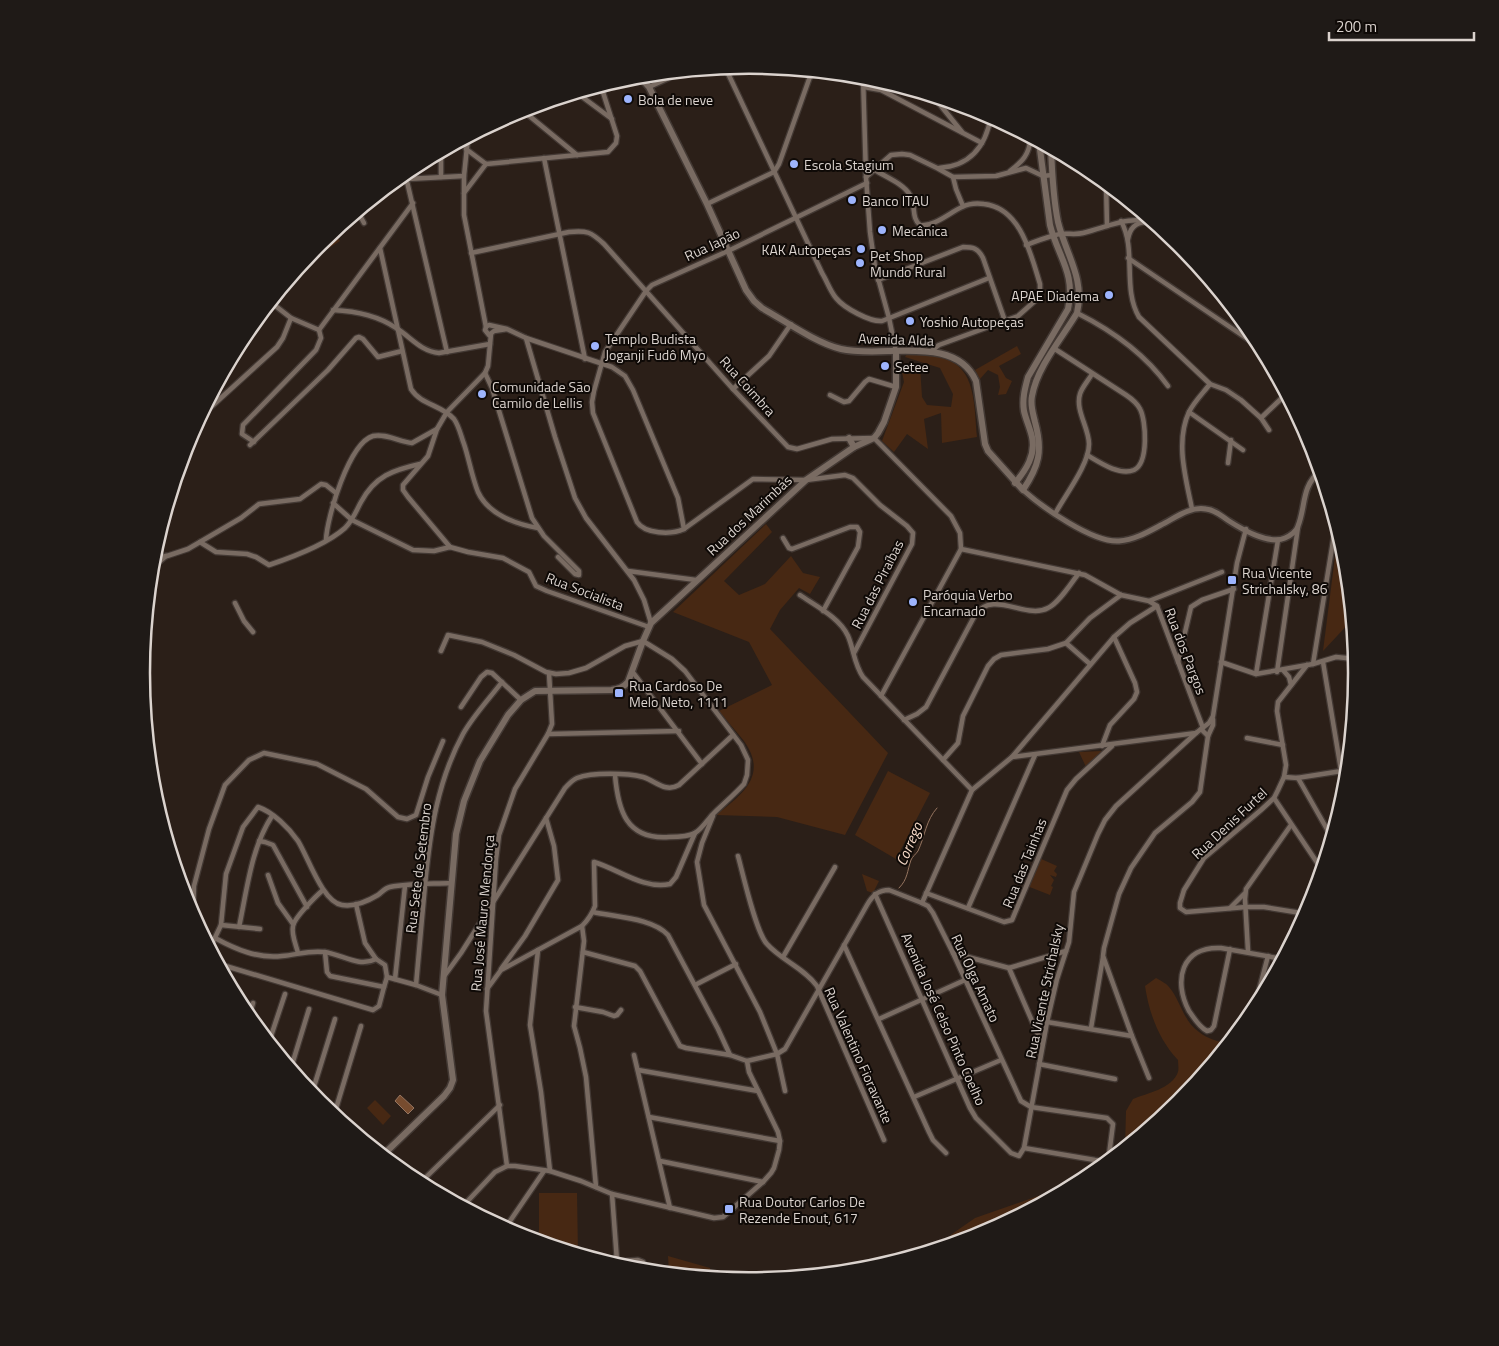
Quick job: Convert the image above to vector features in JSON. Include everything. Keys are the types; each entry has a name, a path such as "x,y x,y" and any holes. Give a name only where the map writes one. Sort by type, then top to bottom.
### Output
{"main road":[{"name":"Avenida Alda","path":"646,83 707,204 746,290 754,301 762,308 823,342 841,349 930,352 959,360 972,373 977,388 984,444 988,452 1023,490"},
{"path":"1015,483 1026,469 1033,447 1032,437 1024,412 1025,388 1028,377 1033,365 1064,316 1071,296 1068,273 1053,236 1040,149"},
{"path":"1023,490 1036,468 1039,458 1039,436 1031,399 1034,386 1042,367 1078,313 1079,304 1079,281 1062,234 1056,208 1052,156"},
{"path":"874,438 881,430 896,387 896,352"},
{"path":"849,438 854,447"},
{"name":"Rua dos Marimbás","path":"650,625 696,580 806,480 854,447 874,438"},
{"path":"388,1150 450,1088 453,1080 444,1019 442,978 459,820 470,781 508,714 520,700 534,691 618,689 628,682 650,625"}],"street":[{"path":"728,75 835,297 844,305 872,320 882,321 990,278"},
{"path":"707,204 774,172 779,164 810,77"},
{"path":"649,86 662,80"},
{"path":"896,352 878,280 870,232 866,177 864,87 881,90 982,143"},
{"path":"465,146 466,149 486,164 608,152 616,143 617,136 603,92"},
{"path":"583,98 613,120"},
{"path":"942,106 964,134"},
{"path":"529,116 577,155"},
{"path":"937,168 960,164 977,150 987,133 989,124"},
{"path":"1009,172 1024,160 1029,143"},
{"path":"450,547 418,511 403,490 404,482 431,451 437,429 447,412 485,373 488,366 491,333 484,319 464,214 463,194 467,145"},
{"path":"866,177 891,155 902,154 910,155 953,177 990,177 1030,169"},
{"path":"544,158 585,359"},
{"path":"441,160 441,177"},
{"path":"1024,160 1030,169 1043,176 1052,175"},
{"path":"463,194 486,164"},
{"path":"875,170 909,193 914,205 916,220 920,225 933,223 963,206 978,204 999,208 1017,224 1040,284 1040,291 1036,300 1024,312 939,345 930,352"},
{"path":"412,179 464,176"},
{"path":"953,177 963,206"},
{"path":"408,182 447,352"},
{"name":"Rua Japão","path":"681,530 664,532 645,529 640,527 637,522 593,413 593,396 605,352 646,291 660,280 728,251 867,183"},
{"path":"1106,192 1107,226"},
{"path":"402,351 378,357 363,339 356,338 328,370 252,443 242,434 243,425 316,350 321,338 319,330 413,203"},
{"path":"361,217 364,222"},
{"path":"1026,245 1062,234 1082,233 1120,221 1143,220"},
{"path":"1120,221 1128,240"},
{"path":"1145,222 1132,227 1128,240 1132,298 1134,308 1139,317 1210,384 1233,394 1261,418 1269,430"},
{"name":"Rua Coimbra","path":"471,253 582,230 595,235 733,389 790,448 797,449 832,439 874,438"},
{"path":"878,280 963,248 971,247 980,253 1005,320"},
{"path":"380,248 402,351 410,385 414,393 422,400 447,412 458,427 478,492 487,505 518,523 538,528"},
{"path":"1128,258 1246,337"},
{"path":"275,306 291,318 319,330"},
{"path":"333,310 363,313 376,317 397,328 424,350 430,352 447,352 490,344"},
{"path":"1078,313 1104,327 1131,347 1158,372 1168,386"},
{"path":"213,406 277,347 291,318"},
{"path":"733,389 769,356 792,324"},
{"path":"489,326 507,329 526,338 585,359 602,363 619,371 630,382 678,498 681,530 753,479 806,480"},
{"path":"489,326 485,330 491,333 507,329"},
{"path":"526,338 575,498 586,518 639,588 650,625"},
{"path":"1055,349 1126,395 1138,405 1141,411 1144,457 1140,465 1134,470 1114,469 1087,455"},
{"path":"485,373 502,421 528,508 538,528 579,571 579,575 575,574 558,557"},
{"path":"1055,514 1087,455 1089,444 1080,410 1079,396 1092,374"},
{"path":"830,395 844,402 849,401 865,382 869,380 896,387"},
{"path":"1210,384 1189,412 1184,433 1183,458 1192,509 1205,509 1222,514 1230,522 1263,538 1278,540 1292,533 1298,527"},
{"path":"1261,418 1282,399"},
{"path":"1189,412 1243,450"},
{"path":"326,540 327,527 336,492 353,458 370,437 381,436 412,443 437,429"},
{"path":"874,438 951,516 960,533 961,549 881,696"},
{"path":"1228,463 1231,440"},
{"path":"200,542 216,552 247,554 270,565 340,532 352,520 368,491 377,482 394,470 420,464"},
{"name":"Rua das Piraíbas","path":"806,480 845,475 853,478 880,505 913,533 912,544 854,653"},
{"path":"1277,672 1298,527 1307,490 1315,476"},
{"path":"162,557 188,549 260,504 300,499 321,484 326,484 336,492"},
{"name":"Avenida Alda","path":"1023,490 1055,514 1100,538 1119,541 1148,533 1192,509"},
{"name":"Rua Socialista","path":"333,503 352,520 413,550 424,552 450,547 503,558 530,574 536,586 542,589 570,601 650,625"},
{"path":"783,538 789,548 792,549 850,527 856,527 860,532 858,547 823,611"},
{"path":"1090,1028 1103,956 1120,894 1131,868 1155,833 1192,802 1200,792 1208,736 1213,724 1237,563 1246,529"},
{"path":"1310,664 1333,539"},
{"path":"1256,674 1278,540"},
{"name":"Rua dos Pargos","path":"961,549 1079,573 1092,578 1121,595 1149,601 1157,606 1202,729"},
{"path":"161,561 167,556"},
{"path":"628,571 696,580"},
{"path":"1149,601 1222,572"},
{"path":"904,720 926,707 975,615 981,608 991,604 1037,611 1048,609 1057,601 1079,573"},
{"path":"1178,663 1190,607 1202,600 1234,590"},
{"path":"800,595 842,627 854,653 858,670 972,790"},
{"path":"943,760 958,743 961,724 968,704 988,666 994,659 1001,655 1048,649 1066,643 1090,618 1121,595"},
{"path":"235,603 244,622 253,632"},
{"path":"922,903 972,790 1012,758 1114,637 1130,623 1157,606"},
{"path":"441,651 448,635 482,642 514,654 550,673 569,673 578,672 625,646 643,641 672,659 685,671 747,754 748,774 744,784 695,833 676,877 670,884 660,885 640,881 594,862 595,898 593,912 582,926 501,970"},
{"path":"1102,746 1110,725 1134,699 1137,692 1135,683 1114,637"},
{"path":"1066,643 1090,664"},
{"path":"1221,662 1256,674 1277,672 1323,662 1336,657 1348,658"},
{"path":"1323,662 1341,769"},
{"name":"Rua Denis Furtel","path":"1298,913 1264,907 1186,912 1180,908 1180,903 1184,890 1204,858 1274,798 1284,777 1286,764 1277,711 1278,702 1310,664"},
{"path":"1283,670 1289,677 1291,685"},
{"path":"632,671 702,764"},
{"path":"461,707 485,673 492,673 520,700"},
{"name":"Rua José Mauro Mendonça","path":"507,1166 500,1105 486,1019 486,990 498,842 504,819 519,782 548,734 552,720 550,673"},
{"name":"Rua Sete de Setembro","path":"416,985 433,819 443,780 469,724 502,682"},
{"path":"1208,736 1202,729 1213,716"},
{"name":"Rua Vicente Strichalsky","path":"1024,1148 1047,1022 1057,979 1070,937 1074,892 1105,820 1116,806 1202,729"},
{"path":"548,734 678,732"},
{"path":"1012,758 1196,733"},
{"path":"442,978 461,954 565,788 572,781 582,776 641,776 662,787 673,788 679,785 733,736"},
{"path":"1247,738 1283,744"},
{"path":"194,896 194,886 209,829 225,785 249,760 264,753 278,754 317,764 366,789 398,817 407,819 416,815 428,777 443,741"},
{"name":"Rua das Tainhas","path":"926,893 1004,922 1012,920 1067,790 1112,745"},
{"path":"968,908 1035,755"},
{"path":"1284,777 1297,778 1341,770"},
{"path":"614,775 619,803 629,823 636,830 648,837 654,838 695,833"},
{"path":"1297,778 1327,830"},
{"path":"1274,798 1318,864"},
{"path":"214,941 220,925 226,874 243,827 257,807 261,807 293,834 323,890 336,904 348,906 356,904 371,899 387,888 451,883"},
{"path":"715,812 699,852 697,862 704,904 760,1012 777,1054 786,1090"},
{"path":"239,927 259,842 272,816"},
{"path":"486,990 525,936 558,880 554,846 546,818"},
{"path":"1229,908 1245,893 1291,825"},
{"path":"259,842 273,845 307,907"},
{"name":"Rua Valentino Fioravante","path":"738,856 761,935 768,945 810,977 819,990 884,1140"},
{"path":"783,957 835,867"},
{"path":"268,875 278,903 293,924"},
{"path":"395,979 405,886"},
{"path":"298,953 292,930 293,924 313,898 323,890"},
{"name":"Rua Olga Amato","path":"876,894 889,890 928,906 953,953 1019,1099 1030,1107"},
{"path":"1245,893 1248,951"},
{"path":"583,952 635,966 640,971 680,1046 730,1055 747,1061 777,1054 785,1049 867,905 876,894"},
{"name":"Avenida José Celso Pinto Coelho","path":"876,894 973,1113 1013,1155 1019,1156 1024,1148"},
{"path":"227,967 373,1010 379,1005 387,977 385,965 376,959 365,943 356,904"},
{"path":"593,912 648,923 662,928 668,935 695,985 730,1055"},
{"path":"220,925 260,929"},
{"path":"582,926 584,936 583,952 575,1007 574,1032 580,1048 586,1077 596,1187"},
{"path":"215,938 235,948 260,956 279,957 298,953 325,952 362,963 376,959"},
{"path":"844,945 929,1132 935,1142 946,1153"},
{"path":"1230,949 1214,1026 1210,1031 1207,1031 1193,1017 1185,1001 1181,982 1183,970 1193,954 1210,948 1230,949 1248,951 1276,958"},
{"path":"538,950 530,1025 540,1084 550,1172"},
{"path":"953,953 1009,968 1066,951"},
{"path":"325,952 327,972 330,976 384,987"},
{"path":"1103,956 1149,1078"},
{"path":"1260,986 1268,956"},
{"path":"695,985 736,964"},
{"path":"1009,968 1042,1046"},
{"path":"387,977 442,995"},
{"path":"879,1019 965,980"},
{"path":"271,1035 285,994"},
{"path":"252,1007 253,1003"},
{"path":"575,1007 614,1016 620,1010"},
{"path":"293,1061 308,1009"},
{"path":"314,1085 334,1019"},
{"path":"1047,1022 1132,1036"},
{"path":"336,1107 361,1026"},
{"path":"634,1055 670,1208"},
{"path":"914,1097 1001,1060"},
{"path":"468,1201 495,1172 507,1166 544,1170 612,1194 720,1218 763,1182 774,1168 780,1140 778,1132 747,1068 747,1061"},
{"path":"1039,1064 1115,1078"},
{"path":"638,1070 758,1091"},
{"path":"426,1177 500,1105"},
{"path":"1030,1107 1110,1120 1113,1124 1109,1151"},
{"path":"649,1117 780,1140"},
{"path":"1024,1148 1097,1160"},
{"path":"660,1161 763,1182"},
{"path":"509,1222 544,1170"},
{"path":"612,1194 617,1257"}],"shaded area":[{"path":"338,238 340,241 324,251"},
{"path":"1017,346 1021,354 999,366 1006,378 1012,381 1006,394 998,395 1000,387 998,375 988,370 980,379 975,370"},
{"path":"907,354 942,358 962,370 972,390 977,437 942,443 941,413 924,419 928,449 907,434 894,452 882,441 904,382 900,362 920,366 922,397 927,405 951,407 953,394 940,368 905,357"},
{"path":"766,524 772,532 724,581 739,595 765,584 791,556 803,573 820,577 810,594 799,588 780,610 770,629 888,753 845,835 777,817 716,815 749,784 753,775 754,765 751,753 744,741 719,711 772,685 749,642 673,612"},
{"path":"1336,551 1344,595 1346,626 1323,651"},
{"path":"1102,751 1086,767 1079,752"},
{"path":"888,771 930,793 896,859 855,835"},
{"path":"1039,858 1057,866 1054,871 1057,874 1056,877 1050,875 1054,880 1050,895 1027,886"},
{"path":"862,874 879,881 873,893 867,891"},
{"path":"1156,978 1165,983 1173,993 1189,1022 1202,1034 1221,1042 1173,1097 1145,1124 1125,1139 1126,1111 1133,1099 1170,1083 1178,1071 1178,1060 1165,1044 1156,1026 1145,986"},
{"path":"400,1095 414,1108 408,1114 395,1101"},
{"path":"375,1100 391,1116 383,1125 367,1108"},
{"path":"1048,1192 979,1227 948,1238 975,1218"},
{"path":"539,1193 577,1193 578,1247 539,1234"},
{"path":"668,1256 710,1268 710,1271 671,1267 669,1267"}],"waterway":[{"name":"Corrego","path":"899,888 906,878 930,818 937,808"}],"place":[{"name":"Bola de neve","path":"628,99"},
{"name":"Escola Stagium","path":"794,164"},
{"name":"Banco ITAU","path":"852,200"},
{"name":"Mecânica","path":"882,230"},
{"name":"KAK Autopeças","path":"861,249"},
{"name":"Pet Shop Mundo Rural","path":"860,263"},
{"name":"APAE Diadema","path":"1109,295"},
{"name":"Yoshio Autopeças","path":"910,321"},
{"name":"Templo Budista Joganji Fudô Myo","path":"595,346"},
{"name":"Setee","path":"885,366"},
{"name":"Comunidade São Camilo de Lellis","path":"482,394"},
{"name":"Rua Vicente Strichalsky, 86","path":"1232,580"},
{"name":"Paróquia Verbo Encarnado","path":"913,602"},
{"name":"Rua Cardoso De Melo Neto, 1111","path":"619,693"},
{"name":"Rua Doutor Carlos De Rezende Enout, 617","path":"729,1209"}]}
